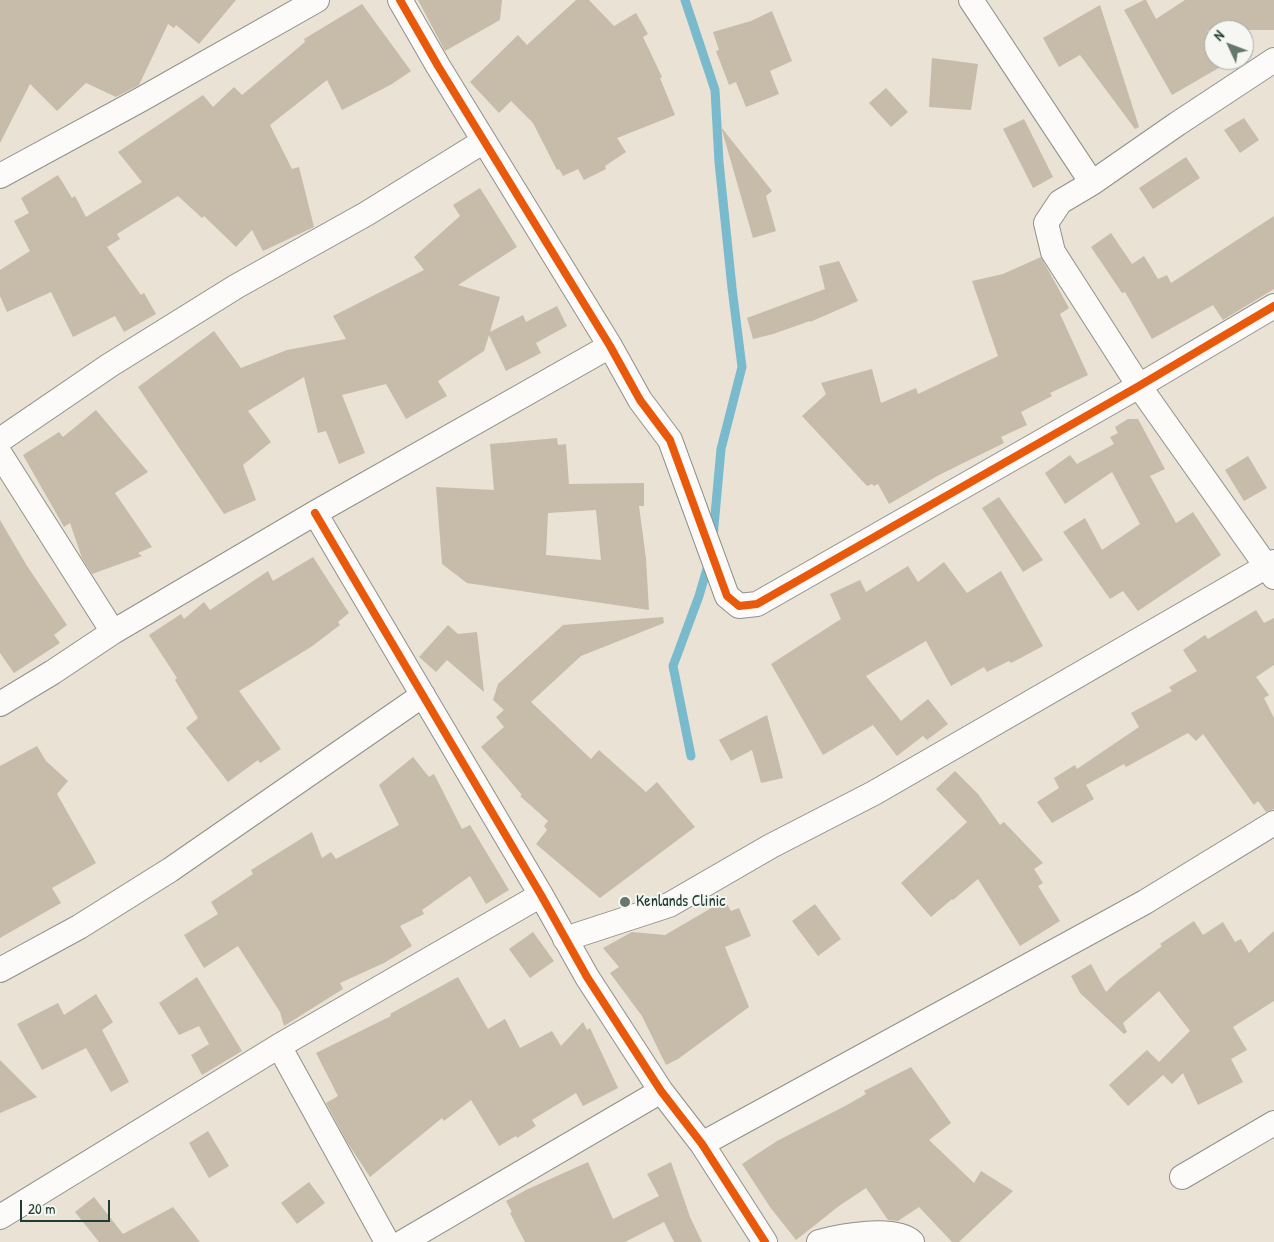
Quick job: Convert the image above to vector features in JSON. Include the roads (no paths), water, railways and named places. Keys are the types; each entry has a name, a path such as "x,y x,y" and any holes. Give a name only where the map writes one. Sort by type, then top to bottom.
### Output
{"street":[{"path":"0,176 140,100 317,0"},
{"path":"400,0 610,346 640,400 670,440 727,596 739,606 757,604 1139,386 1274,306"},
{"path":"971,0 1092,183"},
{"path":"565,939 669,905 771,846 882,788 1272,568 1139,386 1053,252 1046,223 1060,202 1092,183 1274,60"},
{"path":"0,440 110,365 237,286 366,214 484,141"},
{"path":"0,704 113,632 315,514 610,346"},
{"path":"0,454 113,632"},
{"path":"315,514 541,895 587,977 661,1091 702,1144 765,1242"},
{"path":"0,970 79,927 170,870 423,696"},
{"path":"702,1144 1145,902 1274,823"},
{"path":"0,1217 279,1046 541,895"},
{"path":"279,1046 387,1242"},
{"path":"402,1242 661,1091"},
{"path":"1182,1178 1274,1123"},
{"path":"820,1242 832,1238 887,1232 908,1238 912,1242"}],"waterway":[{"path":"685,0 715,90 719,162 742,367 721,449 713,537"},
{"path":"691,756 673,666 699,596 709,562"}],"place":[{"name":"Kenlands Clinic","path":"625,902"}]}
